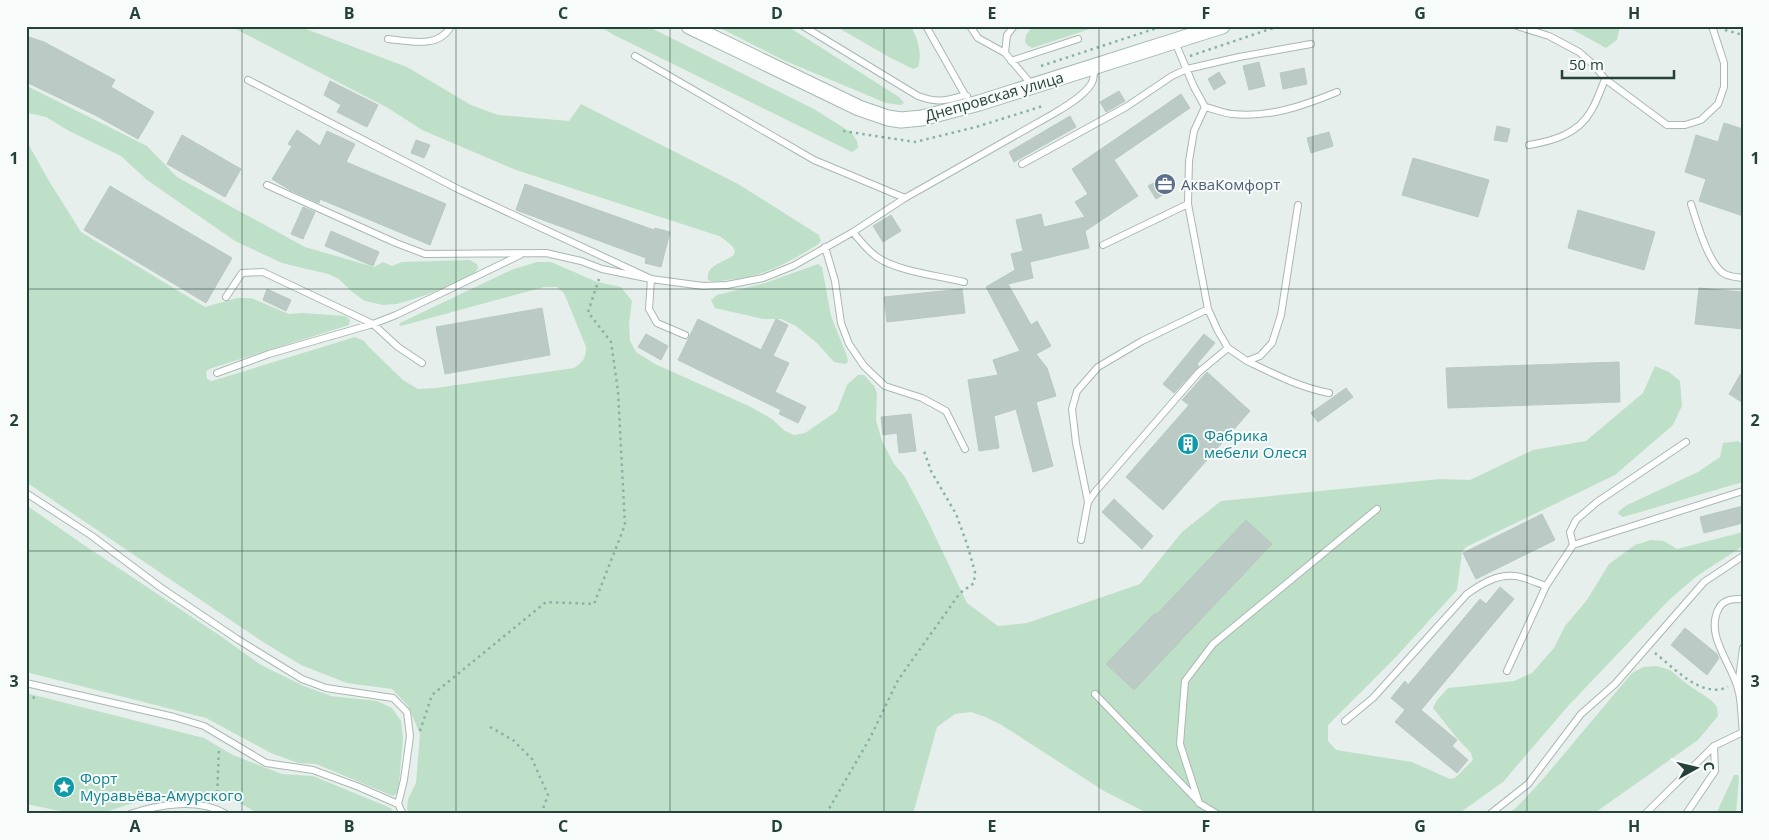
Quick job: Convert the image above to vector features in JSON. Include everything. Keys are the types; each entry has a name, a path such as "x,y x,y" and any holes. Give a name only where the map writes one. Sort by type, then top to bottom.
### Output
{"main road":[{"name":"Днепровская улица","path":"689,26 859,108 888,118 901,120 922,118 979,103 1222,26"}],"lane":[{"path":"388,39 426,42 438,40 447,34 451,26"},
{"path":"803,26 918,96 942,102 965,95"},
{"path":"926,26 965,95 979,103"},
{"path":"970,26 978,38 1006,53 1033,86"},
{"path":"1006,53 1007,35 1014,26"},
{"path":"1517,26 1549,36 1579,52 1595,66 1605,79 1667,125 1685,125 1701,120 1718,104 1724,87 1724,63 1712,26"},
{"path":"1012,62 1078,39"},
{"path":"1175,42 1206,107 1230,114 1264,114 1308,104 1337,92"},
{"path":"1022,164 1126,107 1172,76 1187,69 1311,44"},
{"path":"635,56 814,160 904,198"},
{"path":"267,185 396,243 425,254 546,253 602,269 652,279 702,286 727,285 763,278 793,266 853,232 904,198 1067,106 1090,86 1094,79 1094,67"},
{"path":"1529,145 1551,141 1569,133 1581,124 1591,112 1605,79"},
{"path":"248,80 460,190 652,279"},
{"path":"1206,107 1194,131 1189,161 1188,204 1208,309 1228,348 1246,362 1290,382 1329,392"},
{"path":"1103,245 1188,204"},
{"path":"1691,204 1704,242 1712,258 1723,273 1743,278"},
{"path":"1246,362 1260,356 1272,343 1278,325 1298,205"},
{"path":"853,232 865,248 878,259 890,265 964,282"},
{"path":"825,247 835,281 841,323 849,344 864,366 885,386 922,398 946,411 965,449"},
{"path":"217,373 269,354 373,324 524,254"},
{"path":"226,297 242,273 263,272 373,324 398,347 422,363"},
{"path":"652,279 648,309 657,323 685,335"},
{"path":"1081,540 1088,502 1076,443 1072,409 1077,391 1098,367 1142,341 1208,309"},
{"path":"1088,502 1126,454 1199,372 1228,348"},
{"path":"1572,545 1570,532 1576,520 1597,502 1686,442"},
{"path":"1507,671 1546,586 1572,545 1743,491"},
{"path":"26,493 92,536 160,587 302,679 326,688 393,698 407,712 410,736 404,780 398,804"},
{"path":"1200,803 1180,744 1185,681 1213,644 1377,509"},
{"path":"1490,814 1528,784 1581,714 1615,684 1648,648 1678,609 1704,582 1743,556"},
{"path":"1345,721 1373,698 1467,594 1482,583 1496,578 1515,576 1546,586"},
{"path":"1645,814 1714,746 1743,732 1737,686 1720,644 1714,623 1721,604 1732,599 1743,599"},
{"path":"1737,686 1743,648"},
{"path":"26,683 174,717 204,726 266,763 313,770 398,804 404,814"},
{"path":"1095,694 1200,803 1217,814"},
{"path":"1686,814 1715,771 1714,746"},
{"path":"130,814 158,806 195,804 216,808 226,814"}],"path":[{"path":"1021,73 1163,26"},
{"path":"1182,58 1279,26"},
{"path":"1721,28 1743,36"},
{"path":"842,131 916,142 976,127 1043,106"},
{"path":"420,733 432,695 546,602 594,604 625,525 618,391 611,342 588,312 602,269"},
{"path":"826,814 870,738 898,680 960,593 974,583 975,572 956,514 931,471 924,450"},
{"path":"1648,648 1703,689 1723,689 1737,686"},
{"path":"26,697 44,698"},
{"path":"490,728 513,740 532,759 548,794 541,814"},
{"path":"216,808 219,738"}],"green space":[{"path":"230,26 298,26 407,67 471,105 498,115 569,121 581,104 738,184 819,235 821,241 795,258 764,272 718,282 710,281 708,280 709,272 714,266 728,259 735,251 731,245 719,236 516,170 422,130 388,108"},
{"path":"599,26 647,26 814,109 852,133 857,141 858,148 852,152"},
{"path":"716,26 787,26 899,97 904,103 901,105 886,103 783,60"},
{"path":"835,26 911,26 920,51 918,67 913,69"},
{"path":"1033,26 1099,26 1032,48 1025,41 1026,35"},
{"path":"1566,26 1620,26 1617,40 1606,48"},
{"path":"26,84 147,146 177,177 305,247 374,267 383,262 392,266 402,262 470,260 477,264 478,268 473,275 455,284 397,304 383,305 365,301 352,292 339,279 328,274 282,263 235,241 147,180 121,156 69,131 46,117 26,114"},
{"path":"26,140 81,232 205,307 237,298 251,298 289,314 345,316 350,320 349,325 212,368 206,371 207,379 212,381 355,337 364,341 403,380 418,389 574,368 583,359 586,347 564,293 557,287 544,287 399,325 511,270 537,262 551,262 597,282 621,287 632,301 629,323 630,341 636,352 655,364 751,407 772,419 785,431 794,435 805,433 837,411 847,385 858,375 864,375 874,386 877,393 876,420 882,441 894,464 905,477 926,517 967,603 998,626 1027,623 1140,584 1182,532 1221,501 1440,479 1470,480 1533,450 1586,441 1643,393 1655,366 1669,372 1680,381 1682,406 1673,425 1615,475 1466,547 1462,552 1457,590 1394,659 1328,725 1328,741 1336,750 1412,762 1450,779 1455,778 1473,760 1471,753 1433,708 1437,700 1448,688 1514,681 1532,673 1554,648 1565,626 1587,600 1609,564 1635,545 1651,540 1664,541 1677,549 1743,532 1743,546 1697,576 1670,599 1568,706 1503,782 1458,814 1149,814 1104,791 1000,724 971,712 955,714 937,727 913,814 410,814 407,809 408,799 416,783 420,734 408,706 392,689 347,683 301,665 263,642 26,482"},
{"path":"818,264 822,267 831,316 847,356 848,362 845,364 834,362 817,343 796,326 781,319 763,319 715,308 711,300 717,295 765,283"},
{"path":"1738,441 1743,445 1743,482 1623,517 1618,514 1627,505 1698,472 1720,457 1723,443"},
{"path":"26,505 261,665 304,686 331,696 377,701 392,708 401,721 403,739 397,793 393,796 316,764 298,763 271,753 206,718 26,672"},
{"path":"1657,666 1670,670 1711,700 1717,707 1718,716 1698,740 1593,814 1508,814 1543,779 1632,673 1643,667"},
{"path":"26,693 204,738 233,755 282,774 313,776 391,808 394,814 260,814 226,796 196,793 148,798 100,814 60,811 26,804"},
{"path":"1734,775 1738,775 1739,778 1736,814 1716,814"}],"building":[{"path":"26,36 44,42 115,80 111,87 154,112 138,139 95,115 26,82"},
{"path":"1259,62 1265,86 1249,90 1243,66"},
{"path":"1304,68 1307,84 1283,89 1280,73"},
{"path":"1219,72 1226,83 1214,90 1208,79"},
{"path":"330,81 378,105 367,127 337,112 341,105 324,95"},
{"path":"1119,91 1125,101 1106,112 1100,102"},
{"path":"1181,94 1190,108 1114,160 1138,196 1085,231 1089,248 1030,262 1033,278 1008,284 1031,325 1037,321 1051,346 1036,354 1047,368 1056,396 1036,402 1053,466 1033,472 1016,409 994,416 999,448 979,451 968,380 998,375 993,360 1020,351 986,287 1015,270 1011,254 1023,251 1016,220 1041,214 1044,227 1085,217 1075,202 1088,194 1072,169"},
{"path":"1070,116 1076,127 1014,162 1009,152"},
{"path":"1724,123 1743,129 1743,216 1699,201 1706,179 1685,172 1696,135 1718,142"},
{"path":"1497,126 1510,129 1507,142 1494,140"},
{"path":"297,130 320,146 327,131 355,144 346,162 446,204 430,245 320,199 319,203 290,190 272,179 292,146 288,144"},
{"path":"1329,132 1333,146 1311,153 1307,138"},
{"path":"182,135 241,169 225,197 167,164"},
{"path":"416,140 430,145 424,158 411,153"},
{"path":"1413,158 1489,180 1478,217 1402,195"},
{"path":"1168,175 1175,187 1156,199 1148,186"},
{"path":"525,184 654,230 655,228 670,232 661,267 645,263 646,258 516,210"},
{"path":"110,186 232,258 206,303 84,230"},
{"path":"303,207 315,212 303,239 291,234"},
{"path":"1578,210 1655,232 1644,270 1568,248"},
{"path":"891,215 901,231 883,242 873,226"},
{"path":"331,231 379,252 373,266 325,246"},
{"path":"1699,288 1743,292 1743,329 1695,324"},
{"path":"267,289 291,300 286,311 263,300"},
{"path":"962,289 965,313 887,322 884,297"},
{"path":"542,308 550,355 445,374 436,327"},
{"path":"698,319 761,350 776,319 788,325 773,356 789,363 775,392 806,407 798,423 779,414 781,410 678,360"},
{"path":"646,334 668,346 661,360 638,347"},
{"path":"1204,334 1215,343 1197,364 1199,366 1174,393 1163,384"},
{"path":"1619,362 1620,402 1448,408 1446,368"},
{"path":"1743,370 1743,403 1729,394"},
{"name":"Фабрика мебели Олеся","path":"1207,372 1250,411 1163,510 1126,477 1189,405 1182,400"},
{"path":"1346,388 1353,397 1318,422 1311,413"},
{"path":"911,414 916,451 899,453 897,433 883,435 881,417"},
{"path":"1114,499 1153,536 1142,549 1102,512"},
{"path":"1743,506 1743,523 1704,533 1700,517"},
{"path":"1542,514 1555,540 1476,579 1463,553"},
{"path":"1246,520 1272,544 1134,690 1106,664 1155,613 1156,615"},
{"path":"1500,587 1514,599 1421,710 1457,740 1452,746 1468,760 1457,773 1395,722 1405,710 1391,698 1405,681 1408,685 1480,599 1486,604"},
{"path":"1685,628 1717,654 1719,658 1707,675 1671,645"}],"place":[{"name":"АкваКомфорт","path":"1165,184"},
{"name":"Фабрика мебели Олеся","path":"1188,444"},
{"name":"Форт Муравьёва-Амурского","path":"64,787"}]}
